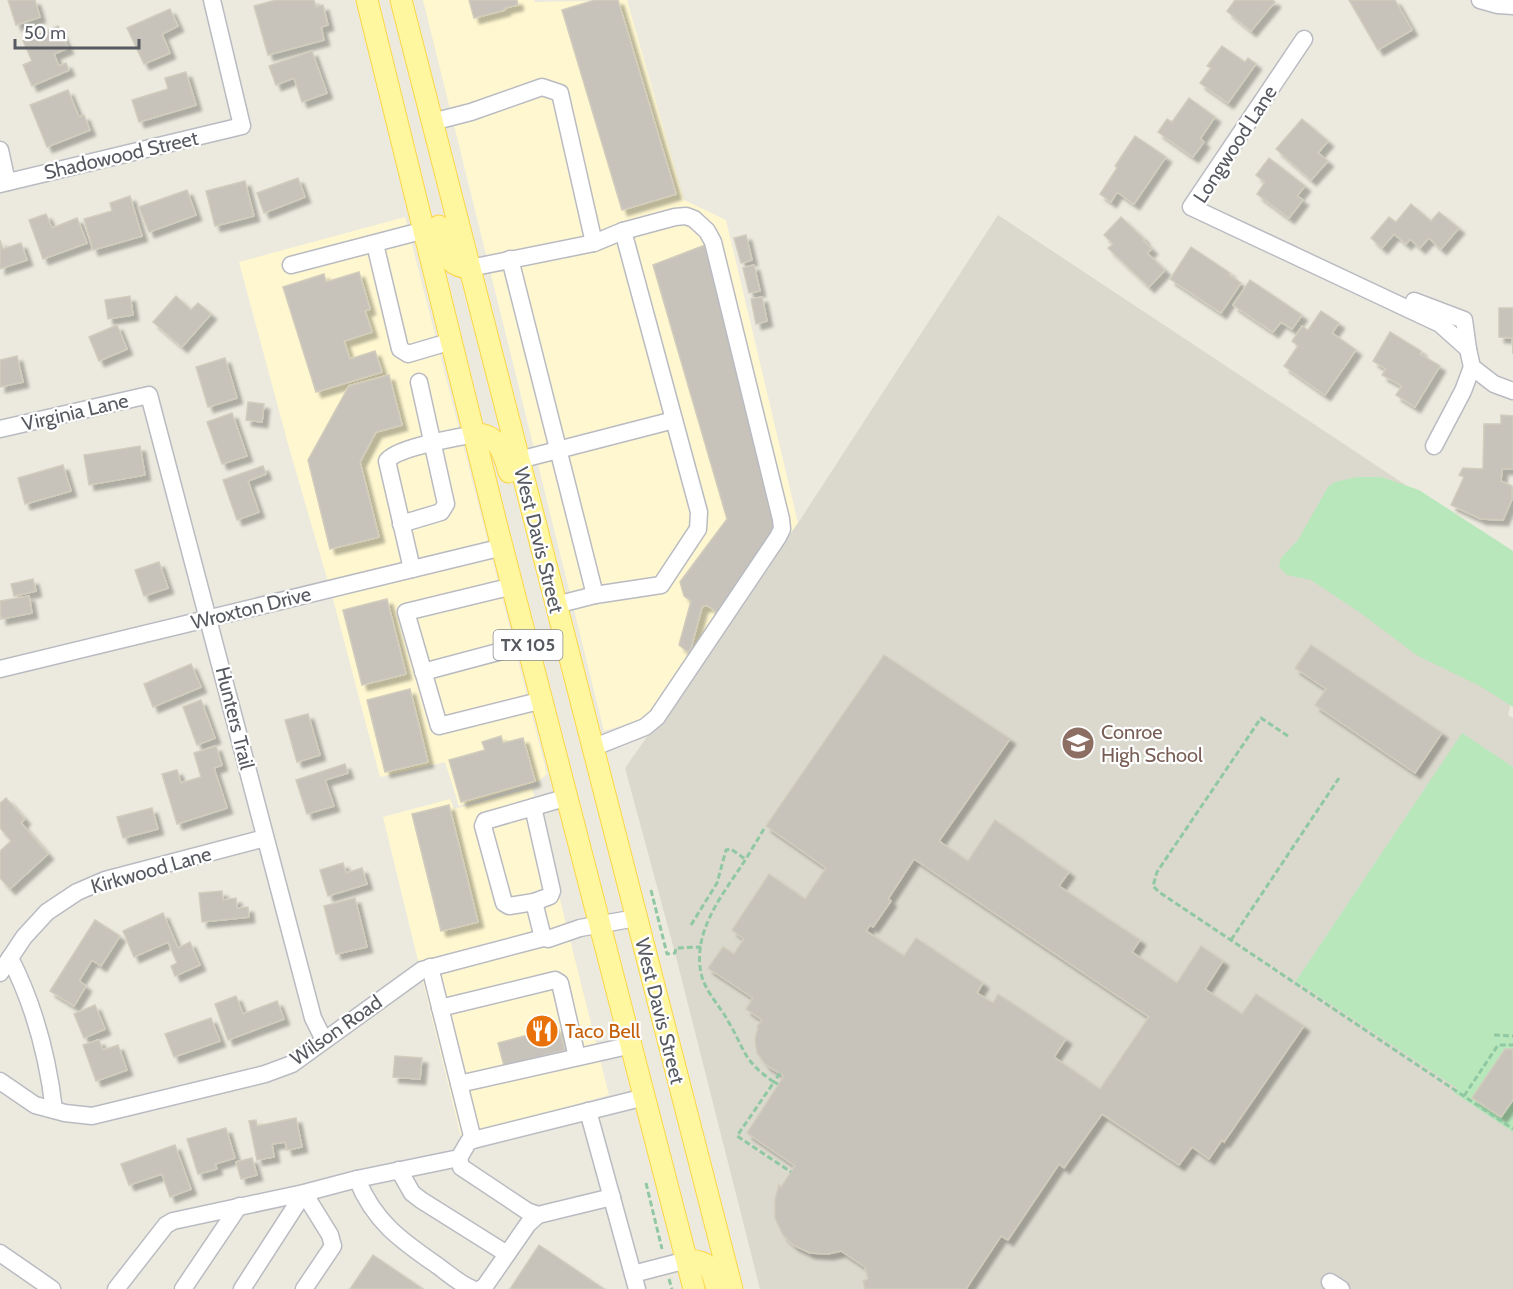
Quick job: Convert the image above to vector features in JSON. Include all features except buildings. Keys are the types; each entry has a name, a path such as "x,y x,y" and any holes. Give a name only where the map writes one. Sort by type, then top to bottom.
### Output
{"main road":[{"name":"West Davis Street","path":"367,0 396,109 503,547 694,1289"},
{"name":"West Davis Street","path":"400,0 395,20 411,39 732,1289"},
{"path":"396,109 413,132 447,257 456,266 470,268"},
{"path":"475,434 484,434 492,438 504,453 548,623 567,648"},
{"path":"687,1260 700,1260 707,1264 712,1271 717,1289"}],"street":[{"name":"Shadowood Street","path":"4,183 242,126 212,0"},
{"path":"1480,0 1513,6"},
{"name":"Longwood Lane","path":"1304,39 1191,207 1440,324 1468,349 1472,367"},
{"path":"432,122 471,112 542,87 560,93 594,243"},
{"path":"0,150 4,183"},
{"path":"470,268 594,243 623,231 675,217 686,216 694,219 707,231 713,242 782,529 657,717 645,727 592,748"},
{"path":"291,264 425,230"},
{"path":"556,605 596,595 661,585 698,529 699,512 623,231"},
{"path":"375,244 400,349 408,354 452,341"},
{"path":"510,259 596,595"},
{"path":"1434,446 1463,392 1472,367 1494,384 1513,391"},
{"path":"401,524 441,512 446,504 419,382"},
{"name":"Virginia Lane","path":"0,429 149,395"},
{"name":"Hunters Trail","path":"149,395 313,1018 324,1040"},
{"path":"519,460 674,420"},
{"path":"412,569 387,461 391,455 432,442 475,434"},
{"name":"Wroxton Drive","path":"0,669 503,547"},
{"path":"513,586 406,612 439,726 543,700"},
{"path":"423,672 528,644"},
{"path":"532,807 552,891 550,896 534,902 509,906 504,903 483,826 485,822 532,807 568,797"},
{"name":"Kirkwood Lane","path":"0,974 24,937 47,912 77,892 105,880 265,838"},
{"path":"534,902 543,938"},
{"name":"Wilson Road","path":"0,1081 35,1105 92,1116 265,1074 292,1064 422,970 543,938 548,939 580,928 636,918"},
{"path":"10,958 21,981 50,1072 54,1110"},
{"path":"430,968 473,1140"},
{"path":"440,1008 555,980 560,983 577,1057"},
{"path":"459,1084 632,1045"},
{"path":"538,1215 527,1211 461,1167 459,1158 469,1141 645,1097"},
{"path":"588,1111 635,1281 687,1260"},
{"path":"124,1286 166,1225 173,1221 459,1158"},
{"path":"399,1170 412,1193 507,1254"},
{"path":"357,1179 364,1196 383,1223 402,1241 473,1289"},
{"path":"242,1289 304,1193"},
{"path":"304,1193 330,1235 333,1246 304,1289"},
{"path":"481,1289 528,1224 538,1215 612,1197"},
{"path":"183,1289 238,1206"},
{"path":"0,1253 52,1289"}],"path":[{"path":"1288,736 1261,718 1155,878 1153,886 1513,1129"},
{"path":"1231,940 1339,778"},
{"path":"764,830 711,912 701,947 701,973 704,984 731,1026 747,1059 757,1070 778,1084"},
{"path":"691,925 717,883 726,850 731,849 746,859"},
{"path":"651,890 667,954 675,953 676,948 701,947"},
{"path":"1494,1035 1513,1035"},
{"path":"1464,1096 1498,1045 1513,1045"},
{"path":"780,1073 737,1136 791,1172"},
{"path":"758,1105 762,1109"}],"shaded area":[{"path":"423,0 534,0 535,2 627,0 684,200 726,220 798,523 665,712 604,731"},
{"name":"Conroe High School","path":"998,215 1513,556 1513,696 1508,715 1513,718 1513,1289 760,1289 675,953 625,768 800,520"},
{"path":"405,217 547,774 539,781 459,806 445,762 380,777 239,262"},
{"path":"532,788 609,1095 461,1137 383,817 450,799 454,809"}],"green space":[{"path":"1357,477 1381,477 1419,490 1513,551 1513,707 1480,686 1418,656 1362,614 1311,580 1287,575 1279,567 1281,558 1298,540 1328,487 1335,482"},
{"path":"1462,733 1513,767 1513,1132 1454,1093 1457,1088 1296,981"}],"place":[{"name":"Conroe High School","path":"1078,743"},
{"name":"Taco Bell","path":"542,1031"}]}
